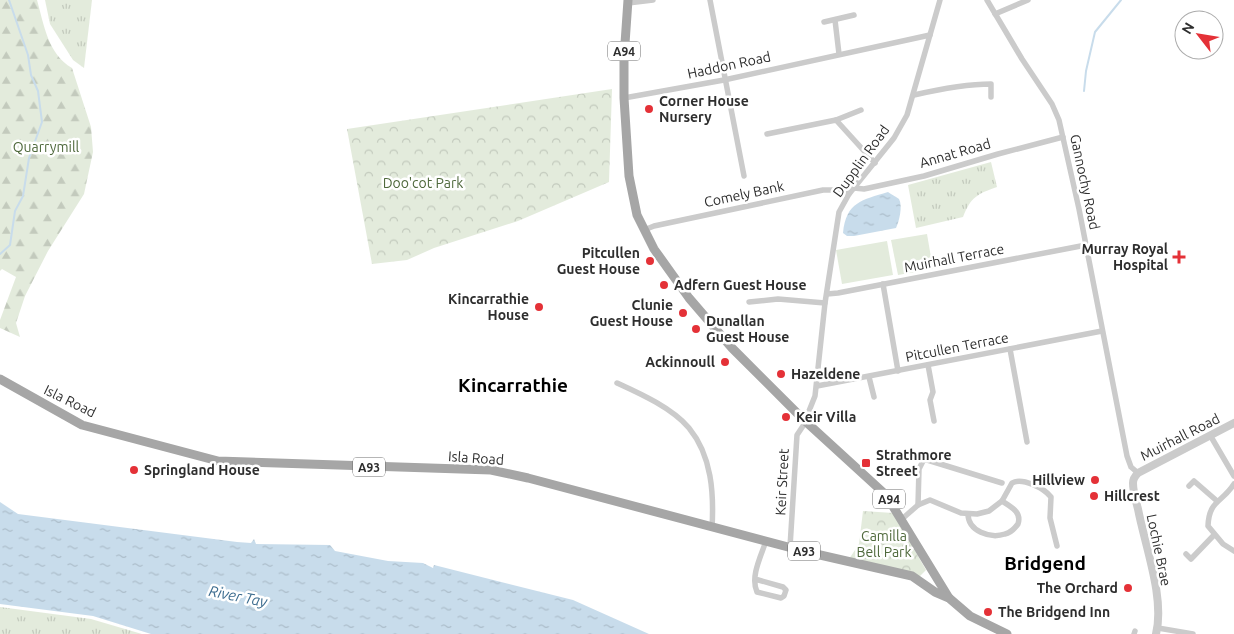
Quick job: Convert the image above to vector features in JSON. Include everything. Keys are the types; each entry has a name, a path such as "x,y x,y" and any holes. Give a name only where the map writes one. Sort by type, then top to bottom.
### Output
{"main road":[{"name":"A94","path":"628,2 624,58 624,98 628,164 637,214 654,249 688,298 732,348 804,420 886,495 949,598"},
{"name":"Isla Road","path":"0,379 82,425 218,461 492,470 712,528 912,576 935,592 949,598"},
{"name":"A93","path":"949,598 970,616 1007,634"}],"street":[{"path":"628,2 653,0"},
{"path":"710,0 744,176"},
{"name":"Dupplin Road","path":"804,420 815,396 839,212 849,194 894,138 907,116 940,0"},
{"name":"Gannochy Road","path":"987,0 1022,59 1052,104 1059,120 1086,245 1127,456 1131,467 1138,473"},
{"path":"995,14 1028,0"},
{"path":"824,22 854,15"},
{"path":"835,20 839,54"},
{"name":"Haddon Road","path":"624,98 724,80 930,35"},
{"path":"914,94 977,84 992,84 990,97"},
{"path":"767,134 836,120 861,110"},
{"path":"836,120 875,162"},
{"name":"Annat Road","path":"854,188 864,189 924,176 1063,137"},
{"name":"Comely Bank","path":"644,230 654,226 823,190 839,190 849,194"},
{"name":"Muirhall Terrace","path":"827,294 1086,245"},
{"path":"883,284 898,371"},
{"path":"748,302 778,299 826,303"},
{"name":"Pitcullen Terrace","path":"816,386 1102,331"},
{"path":"1010,349 1027,442"},
{"path":"928,365 933,392 930,400 934,421"},
{"path":"870,377 874,397"},
{"path":"617,384 650,399 688,428 699,444 711,477 714,502 712,528"},
{"name":"Keir Street","path":"790,547 797,435 803,426 804,420"},
{"name":"Muirhall Road","path":"1138,473 1234,423"},
{"path":"1210,435 1234,476"},
{"path":"918,505 918,469 924,459 1002,483"},
{"name":"Lochie Brae","path":"1138,473 1133,484 1156,590 1159,610 1157,631"},
{"path":"902,519 918,505 930,500 968,514 989,511 1002,501 1010,485 1015,481 1028,484 1048,494 1051,502 1050,518 1057,546"},
{"path":"1189,486 1194,481 1217,501"},
{"path":"1234,484 1212,507 1208,516 1208,526 1214,535 1234,552"},
{"path":"968,514 970,524 976,530 993,535 1006,534 1018,524 1019,517 1018,512 1002,501"},
{"path":"1186,554 1191,559 1214,535"},
{"path":"755,579 783,588 786,590 784,596 776,598 757,592 755,587 755,579 766,541"},
{"path":"1157,631 1193,634"}],"green space":[{"name":"Quarrymill","path":"0,0 37,0 52,47 57,55 72,68 91,127 93,152 84,194 48,251 25,296 16,323 20,337 0,328 0,320 16,277 2,269 0,271"},
{"path":"45,0 92,0 84,68 73,60 50,24"},
{"name":"Doo'cot Park","path":"612,89 609,182 518,221 434,248 407,260 372,264 347,129"},
{"path":"991,162 997,187 975,197 963,217 916,228 908,185"},
{"path":"927,234 933,269 898,275 891,240"},
{"path":"887,241 893,275 842,284 836,250"},
{"name":"Camilla Bell Park","path":"863,511 893,513 926,570 919,577 849,559 859,544"},
{"path":"0,607 91,619 142,634 0,634"}],"water":[{"path":"888,192 899,199 901,206 896,228 854,236 847,236 843,233 848,215 857,204 870,197"},
{"name":"River Tay","path":"0,502 18,514 237,542 251,543 254,539 256,544 330,545 335,551 388,561 423,563 433,568 434,565 573,600 649,634 151,634 93,616 0,604"}],"waterway":[{"path":"0,254 10,245 15,211 23,196 29,158 42,122 38,91 31,75 28,55 9,0"},
{"path":"1084,91 1086,71 1095,32 1121,0"}],"place":[{"name":"Corner House Nursery","path":"649,109"},
{"name":"Murray Royal Hospital","path":"1179,257"},
{"name":"Pitcullen Guest House","path":"650,261"},
{"name":"Adfern Guest House","path":"664,285"},
{"name":"Kincarrathie House","path":"539,307"},
{"name":"Clunie Guest House","path":"683,313"},
{"name":"Dunallan Guest House","path":"696,329"},
{"name":"Ackinnoull","path":"725,362"},
{"name":"Hazeldene","path":"781,374"},
{"name":"Keir Villa","path":"786,417"},
{"name":"Strathmore Street","path":"866,463"},
{"name":"Springland House","path":"134,470"},
{"name":"Hillview","path":"1095,480"},
{"name":"Hillcrest","path":"1094,496"},
{"name":"The Orchard","path":"1128,588"},
{"name":"The Bridgend Inn","path":"988,612"}],"district":[{"name":"Kincarrathie","path":"513,385"},
{"name":"Bridgend","path":"1045,563"}]}
